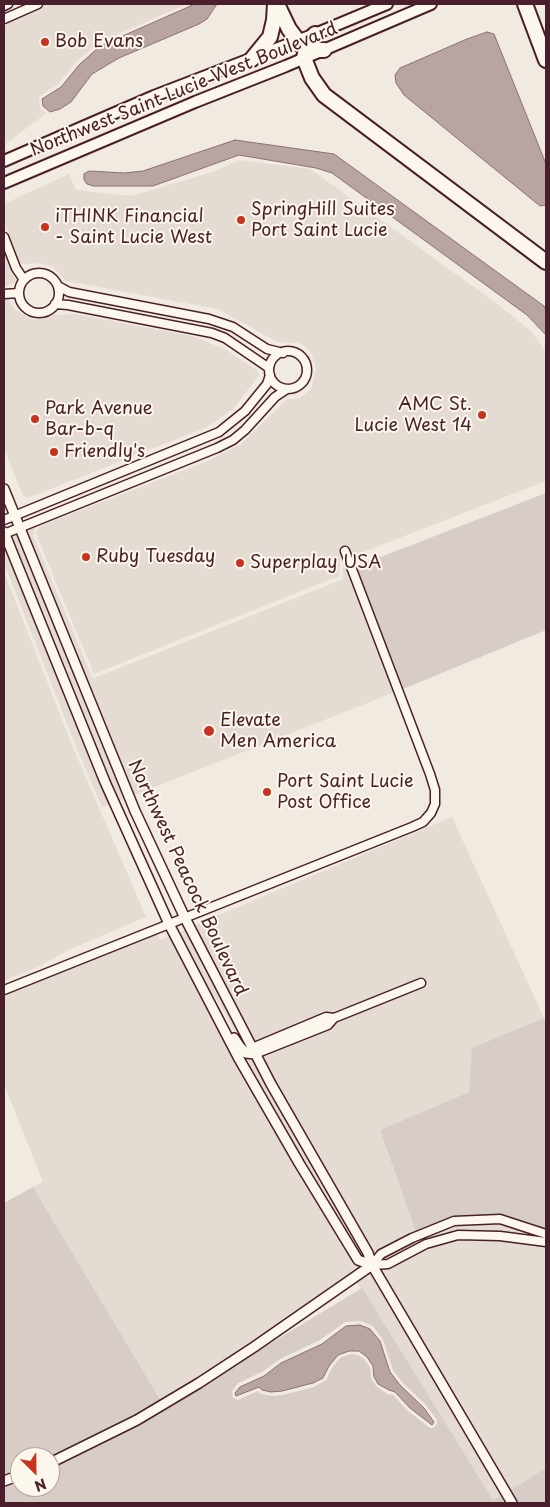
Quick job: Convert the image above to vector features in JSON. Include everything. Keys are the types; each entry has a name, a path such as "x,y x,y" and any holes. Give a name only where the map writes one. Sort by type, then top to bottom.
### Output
{"highway":[{"path":"276,4 302,49 312,78 324,95 546,262"},
{"path":"252,59 270,37 276,4"},
{"path":"525,4 546,60"},
{"path":"302,49 314,34"},
{"path":"302,49 324,50"}],"main road":[{"path":"314,34 387,4"},
{"name":"Northwest Saint Lucie West Boulevard","path":"324,50 431,4"},
{"path":"4,160 154,96 252,59 302,49"},
{"name":"Northwest Saint Lucie West Boulevard","path":"4,183 195,102 302,49"}],"street":[{"path":"4,6 8,4"},
{"path":"4,19 38,4"},
{"path":"4,237 16,268 24,280"},
{"path":"4,533 107,494 233,440 245,430 275,396 287,389 298,386 305,379 307,372 306,365 300,356 293,352 283,352 267,348 222,323 156,308 69,292 42,273 31,274 20,286 19,293 23,305 33,312 46,311 55,304 58,297 58,286"},
{"path":"4,294 19,293"},
{"path":"55,304 212,333 225,338 270,371 273,381 277,386 287,389"},
{"path":"153,321 156,308"},
{"path":"4,520 219,432 245,411 267,384 273,360 283,352"},
{"path":"102,480 107,494"},
{"name":"Northwest Peacock Boulevard","path":"4,489 135,812 185,918 253,1051 367,1251 372,1265 512,1503"},
{"name":"Northwest Peacock Boulevard","path":"4,533 105,782 169,924 238,1057 304,1171 358,1260 372,1265"},
{"path":"4,990 412,827 423,822 431,813 436,804 435,790 430,774 345,551"},
{"path":"205,992 215,1002 240,1047 246,1052 328,1025 334,1018 421,983"},
{"path":"60,1458 130,1424 199,1383 372,1265 381,1254 412,1238 454,1221 500,1219 546,1234"},
{"path":"372,1265 388,1264 426,1244 458,1235 500,1236 546,1242"}],"shaded area":[{"path":"45,4 187,4 98,43 76,62 58,84 39,97 40,108 46,113 4,145 4,23 38,9"},
{"path":"195,4 217,4 207,19 199,24 119,58 92,74 71,102 60,109 50,112 43,106 42,99 61,87 79,65 100,46"},
{"path":"487,32 494,34 546,164 546,205 540,206 404,95 396,83 395,75 400,68"},
{"path":"235,140 334,154 544,306 546,310 546,335 527,315 332,173 316,168 239,155 153,186 93,186 87,184 84,180 84,174 89,171 124,173 143,171"},
{"path":"239,160 310,169 496,303 532,332 546,352 546,481 340,561 339,576 94,674 36,534 40,526 208,461 241,444 287,399 300,398 311,389 316,368 312,355 307,348 299,343 277,342 218,309 66,281 53,267 41,263 20,263 4,221 4,204 69,174 76,190 131,196 213,172"},
{"path":"4,251 16,282 4,287"},
{"path":"4,298 8,299 14,309 33,320 55,315 75,314 196,337 226,350 257,370 259,375 234,408 207,427 30,497 23,496 4,448"},
{"path":"546,493 546,630 403,689 355,567"},
{"path":"36,525 33,535 94,678 341,580 343,578 343,564 346,563 395,692 132,796 24,530"},
{"path":"18,533 126,798 118,801 9,536"},
{"path":"4,542 111,804 102,807 75,744 4,563"},
{"path":"4,572 72,745 146,917 68,950 40,966 4,981"},
{"path":"452,817 544,1018 473,1048 469,1092 380,1130 416,1232 379,1251 373,1258 260,1056 330,1029 338,1021 425,985 423,978 253,1043 193,926"},
{"path":"187,929 248,1049 242,1045 218,1001 207,990 178,933"},
{"path":"156,933 160,940 171,936 364,1266 252,1344 161,1401 33,1187 43,1182 4,1084 4,995"},
{"path":"544,1018 546,1023 546,1230 500,1215 453,1217 416,1232 380,1130 469,1092 472,1048"},
{"path":"240,1052 253,1058 366,1259 360,1256 302,1161"},
{"path":"33,1187 161,1401 60,1454 60,1447 10,1447 10,1475 4,1478 4,1203"},
{"path":"500,1223 546,1238 500,1232 457,1231 425,1240 381,1261 413,1241 454,1225"},
{"path":"459,1239 500,1240 546,1246 546,1468 509,1491 378,1269 390,1268 427,1247"},
{"path":"371,1271 503,1494 493,1500 356,1281"},
{"path":"362,1288 493,1500 503,1494 508,1503 4,1503 4,1487 10,1484 10,1497 60,1497 60,1463 139,1423","holes":["361,1321 373,1326 383,1340 393,1370 402,1382 426,1405 437,1420 434,1428 430,1428 408,1411 393,1395 387,1394 376,1386 371,1378 370,1367 358,1355 350,1354 340,1358 326,1380 314,1387 283,1395 272,1396 261,1394 258,1391 238,1400 233,1398 232,1391 238,1383 262,1372 280,1359 320,1340 345,1322"]},
{"path":"360,1325 370,1329 380,1341 390,1372 400,1385 424,1408 434,1422 432,1425 410,1408 395,1392 378,1384 374,1377 373,1366 367,1357 359,1351 349,1351 338,1355 329,1366 323,1378 313,1383 271,1392 262,1390 259,1387 236,1396 235,1393 240,1387 264,1376 281,1363 322,1344 346,1326"},
{"path":"546,1468 546,1503 516,1503 509,1491"}],"place":[{"name":"Bob Evans","path":"45,42"},
{"name":"SpringHill Suites Port Saint Lucie","path":"241,220"},
{"name":"iTHINK Financial - Saint Lucie West","path":"45,227"},
{"name":"AMC St. Lucie West 14","path":"482,415"},
{"name":"Park Avenue Bar-b-q","path":"35,419"},
{"name":"Friendly's","path":"54,452"},
{"name":"Ruby Tuesday","path":"86,557"},
{"name":"Superplay USA","path":"240,563"},
{"name":"Elevate Men America","path":"209,731"},
{"name":"Port Saint Lucie Post Office","path":"267,792"}]}
